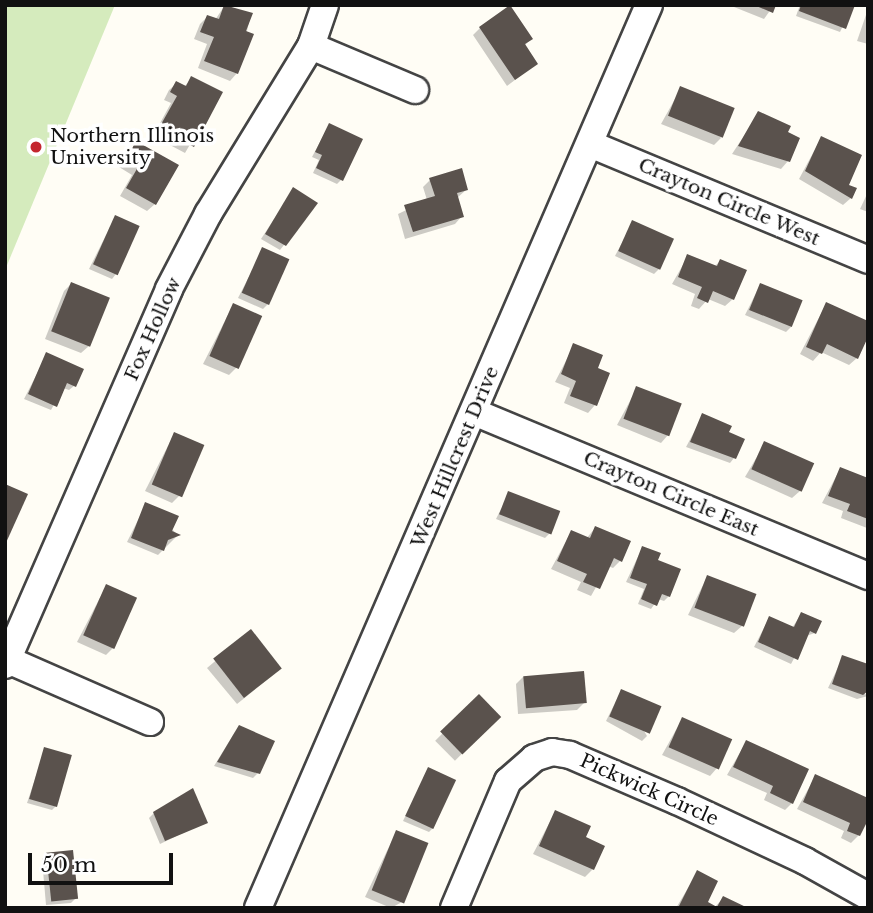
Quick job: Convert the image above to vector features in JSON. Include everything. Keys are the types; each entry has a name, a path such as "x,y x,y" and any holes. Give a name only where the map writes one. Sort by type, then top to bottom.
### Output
{"street":[{"name":"Fox Hollow","path":"6,662 169,289 208,215 311,46 325,5"},
{"name":"West Hillcrest Drive","path":"258,908 649,5"},
{"path":"311,46 415,90"},
{"name":"Crayton Circle West","path":"590,144 868,260"},
{"name":"Crayton Circle East","path":"474,412 868,576"},
{"path":"6,662 150,722"},
{"name":"Pickwick Circle","path":"454,908 508,781 534,758 552,752 582,760 805,861 868,897"}],"green space":[{"name":"Northern Illinois University","path":"5,5 115,5 5,270"}],"building":[{"path":"224,5 253,13 246,31 254,34 238,74 204,61 214,37 200,32 207,15 219,19"},
{"path":"510,5 533,39 525,44 538,64 515,80 479,27"},
{"path":"754,5 776,5 773,13"},
{"path":"801,5 855,5 846,29 799,11"},
{"path":"191,76 223,92 194,147 159,128 177,96 170,92 176,81 186,86"},
{"path":"680,86 735,108 723,138 668,116"},
{"path":"758,111 791,126 788,132 800,138 790,162 738,146"},
{"path":"329,123 363,139 343,181 316,168 322,155 315,152"},
{"path":"821,136 862,155 849,185 857,188 852,199 805,171"},
{"path":"136,141 179,165 156,205 126,188 138,167 126,160"},
{"path":"462,168 468,190 457,193 464,217 413,232 404,205 435,196 429,178"},
{"path":"293,187 318,203 286,246 265,234"},
{"path":"115,215 140,226 118,275 93,264"},
{"path":"632,220 674,239 660,270 618,251"},
{"path":"262,247 289,259 269,305 242,293"},
{"path":"687,254 717,266 720,259 747,270 734,300 713,291 708,303 697,298 702,287 678,277"},
{"path":"71,282 110,298 90,347 51,331"},
{"path":"760,283 803,300 792,327 749,310"},
{"path":"826,302 868,321 868,337 858,359 827,344 822,354 806,347"},
{"path":"233,303 262,316 239,369 209,356"},
{"path":"573,343 603,355 598,368 610,373 597,406 570,396 576,381 561,374"},
{"path":"46,352 84,369 76,387 67,383 57,407 28,394"},
{"path":"636,386 682,404 669,436 623,419"},
{"path":"702,413 732,426 729,432 745,439 736,459 690,442"},
{"path":"174,432 204,445 182,497 152,484"},
{"path":"764,441 814,463 802,492 751,469"},
{"path":"840,467 868,478 868,519 847,511 850,504 828,496"},
{"path":"5,484 28,494 5,545"},
{"path":"508,491 560,511 551,534 499,514"},
{"path":"145,502 179,516 172,531 181,535 168,540 164,551 131,538"},
{"path":"595,526 631,541 622,562 614,558 600,589 583,582 587,574 557,561 571,530 590,538"},
{"path":"642,546 661,553 658,560 681,569 670,597 662,594 657,606 641,599 647,584 630,578"},
{"path":"707,575 756,594 744,627 694,608"},
{"path":"106,584 137,598 114,649 83,635"},
{"path":"801,612 822,621 816,634 810,631 798,660 758,642 769,616 794,627"},
{"path":"251,629 282,668 244,698 213,659"},
{"path":"842,655 868,664 868,691 863,695 832,684"},
{"path":"584,671 587,703 526,708 523,676"},
{"path":"621,689 662,706 650,734 609,717"},
{"path":"479,694 501,717 462,755 440,732"},
{"path":"682,717 732,739 719,770 669,747"},
{"path":"239,725 275,741 260,774 217,762"},
{"path":"746,740 809,769 793,804 770,793 773,786 733,767"},
{"path":"44,747 72,755 57,807 29,799"},
{"path":"428,767 456,780 433,829 405,816"},
{"path":"815,774 868,798 868,820 860,836 847,831 850,823 803,802"},
{"path":"193,788 208,823 165,841 153,812"},
{"path":"555,810 591,826 586,837 605,846 594,870 539,846"},
{"path":"396,830 428,843 404,903 372,890"},
{"path":"73,850 78,899 51,902 46,853"},
{"path":"697,870 718,881 708,902 717,907 723,896 748,908 678,908"}],"place":[{"name":"Northern Illinois University","path":"36,147"}]}
